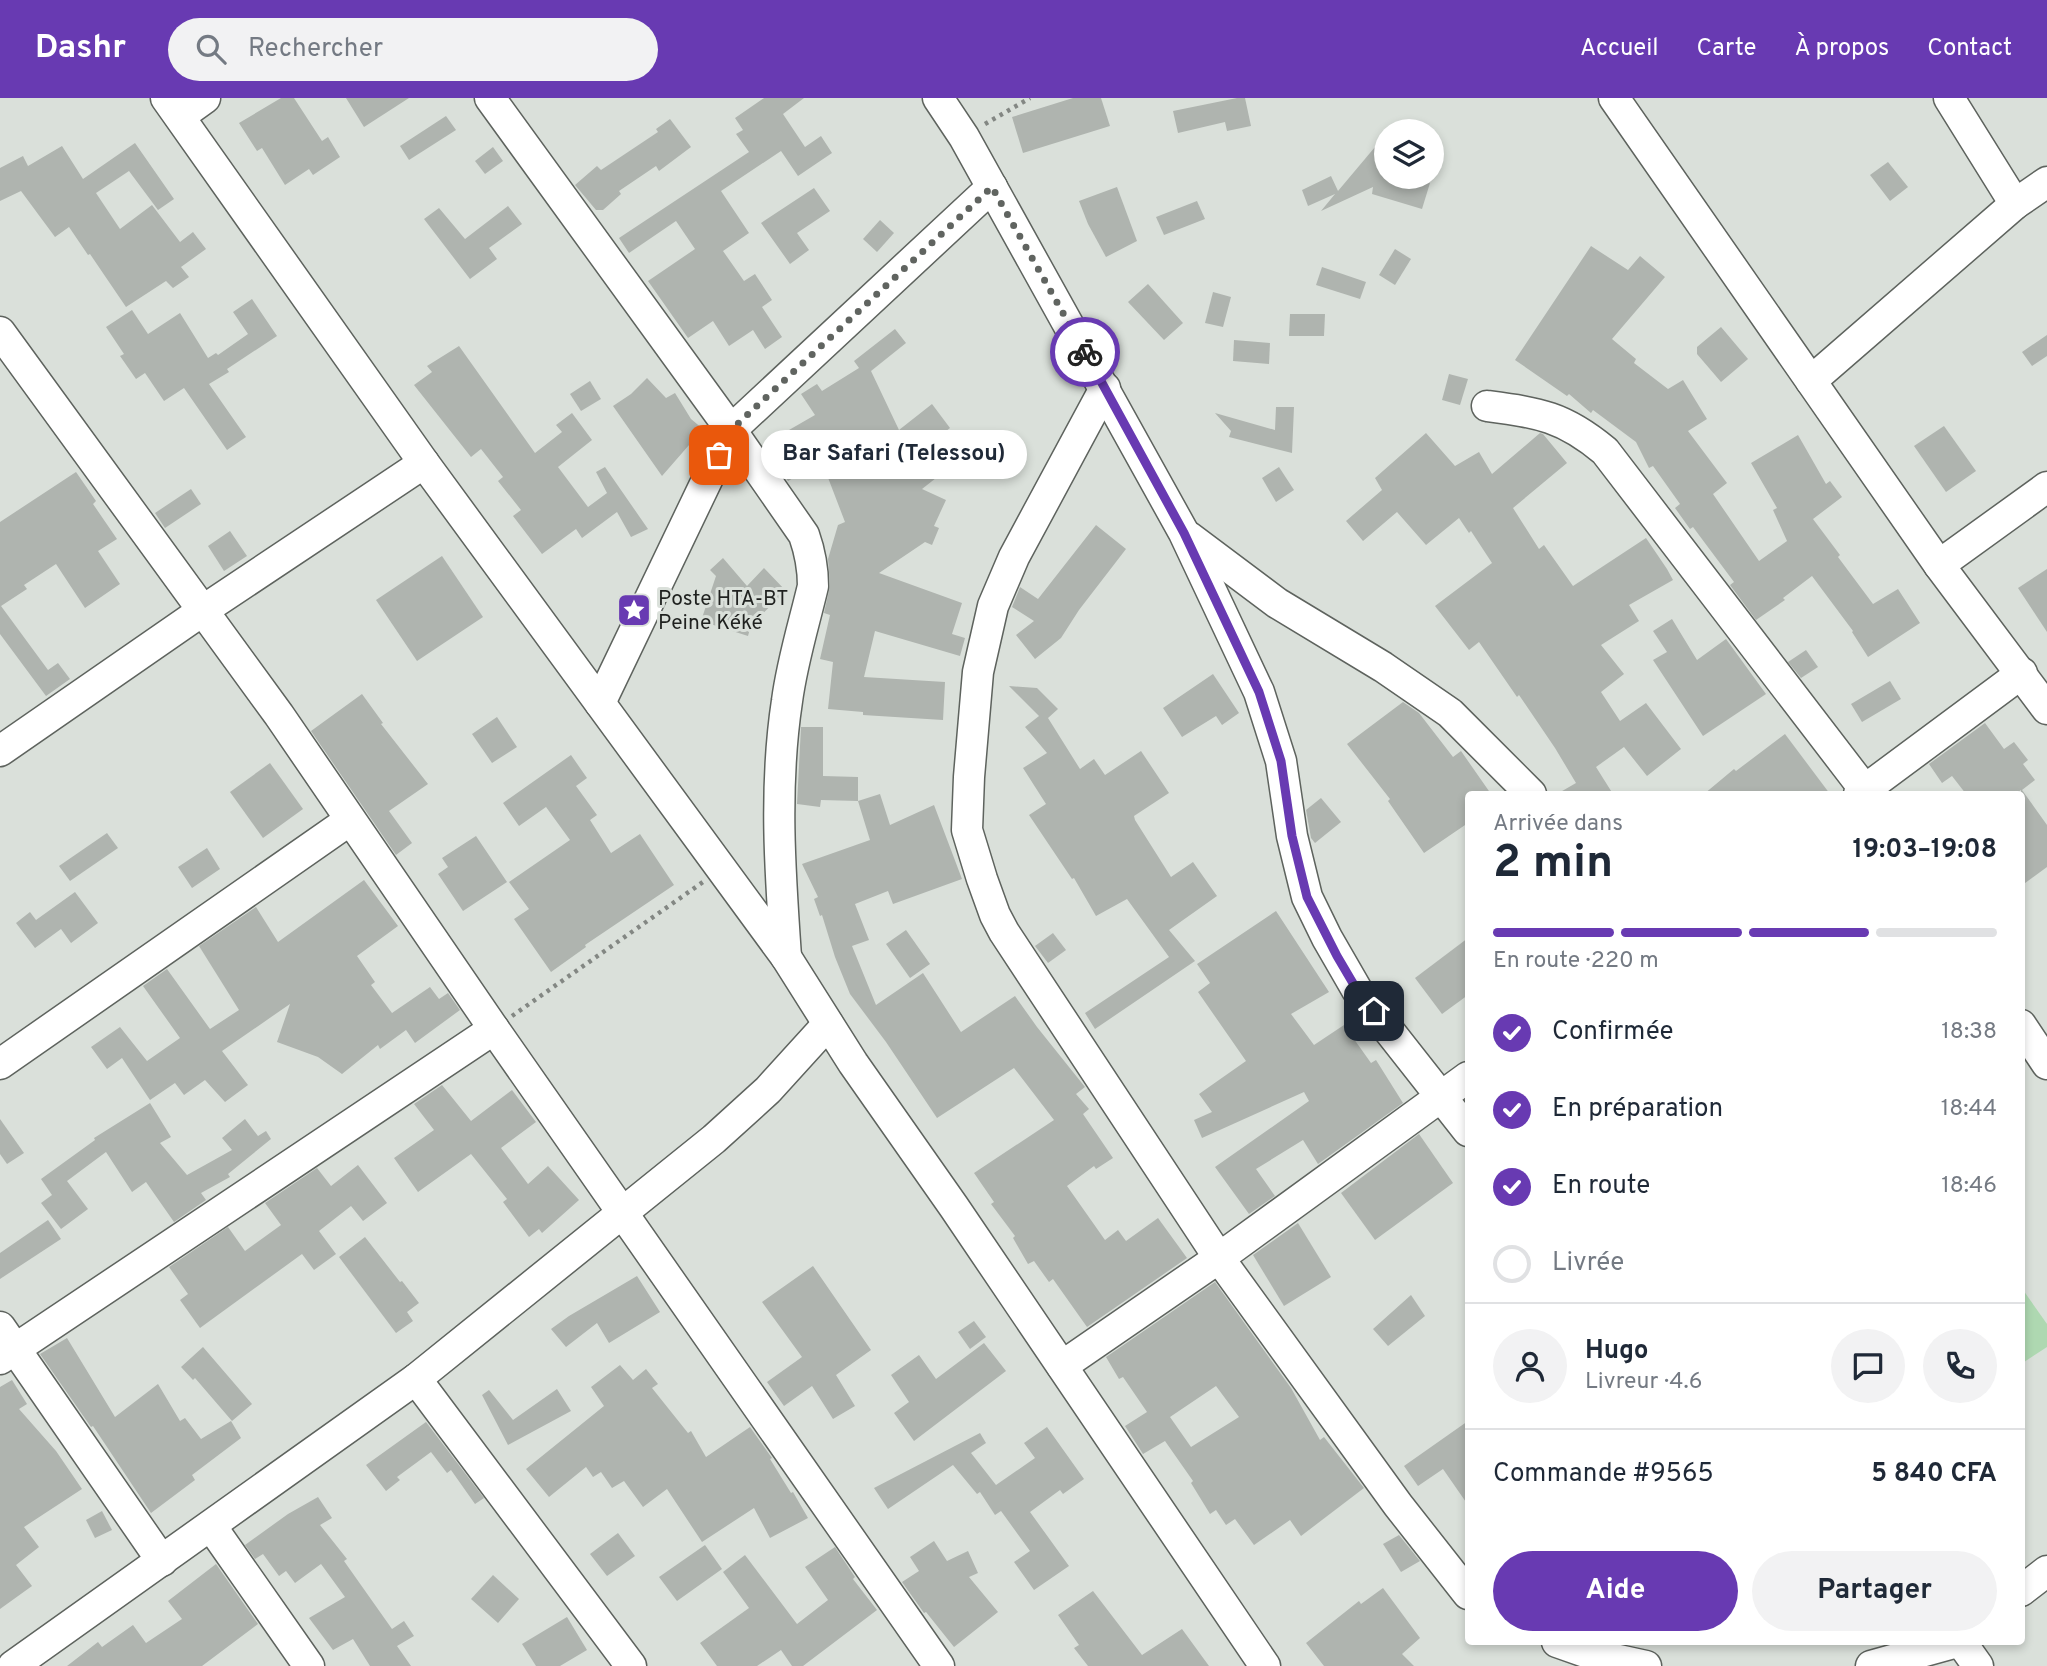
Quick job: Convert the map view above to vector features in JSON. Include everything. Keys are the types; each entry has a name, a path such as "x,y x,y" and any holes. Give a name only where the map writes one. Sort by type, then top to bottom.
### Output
{"street":[{"path":"205,98 173,107 424,463 786,957 853,1063 954,1207 1265,1666"},
{"path":"490,98 804,535 813,569 813,586 787,700 779,796 779,864 786,957"},
{"path":"938,98 964,137 1184,533 1262,704 1281,761 1292,836 1307,897 1327,938 1357,990 1465,1127"},
{"path":"1614,98 1939,565 2047,709"},
{"path":"1949,98 2015,204"},
{"path":"1811,381 2015,204 2047,182"},
{"path":"600,703 731,430 992,187"},
{"path":"0,332 205,609 494,1029 939,1666"},
{"path":"1105,388 1014,557 993,606 978,672 967,830 982,880 1004,932 1219,1258 1398,1505 1465,1590"},
{"path":"1487,405 1537,413 1560,420 1583,433 1605,452 1862,791"},
{"path":"0,751 205,609 424,463"},
{"path":"1939,565 2047,487"},
{"path":"1184,533 1277,603 1383,667 1450,713 1528,791"},
{"path":"1867,791 2022,673"},
{"path":"0,1064 350,820"},
{"path":"20,1664 416,1379 740,1116 768,1090 828,1024"},
{"path":"162,1561 5,1345 494,1029"},
{"path":"2025,1031 2047,1064"},
{"path":"1062,1366 1219,1258 1465,1079"},
{"path":"416,1379 631,1666"},
{"path":"211,1526 309,1666"},
{"path":"2025,1588 2047,1571"},
{"path":"1566,1645 1591,1654 1646,1666"},
{"path":"1871,1666 1948,1645"},
{"path":"1961,1645 1978,1666"}],"path":[{"path":"964,137 1030,98"},
{"path":"494,1029 722,869"}],"green space":[{"path":"2025,1293 2047,1324 2047,1347 2025,1361"}],"building":[{"path":"281,98 294,98 322,141 328,137 340,157 313,175 309,169 285,185 262,148 257,151 239,123"},
{"path":"346,98 409,98 364,127"},
{"path":"764,98 804,98 783,114 805,147 821,136 832,153 798,176 781,151 721,191 749,233 723,251 744,281 755,274 772,300 762,307 782,337 765,349 753,330 729,346 713,321 688,338 648,281 695,249 676,221 629,253 619,238 749,152 736,134 743,130 735,118"},
{"path":"1073,98 1101,98 1110,126 1023,153 1012,117"},
{"path":"1245,98 1251,126 1227,131 1225,122 1178,133 1173,111"},
{"path":"446,116 456,130 409,160 400,146"},
{"path":"670,119 691,147 659,171 656,166 619,191 621,194 603,210 596,210 575,185 597,166 601,170 658,132 656,129"},
{"path":"135,143 174,199 158,210 129,171 96,193 120,229 152,205 180,242 193,232 206,249 181,267 189,277 173,288 166,281 126,307 69,227 55,237 21,191 0,201 0,168 23,156 28,166 62,146 83,179"},
{"path":"493,147 503,161 485,174 475,161"},
{"path":"1374,148 1374,189 1428,189 1422,209 1372,194 1373,187 1321,211 1335,194 1308,206 1302,190 1331,176 1338,191"},
{"path":"1888,162 1908,187 1890,201 1870,175"},
{"path":"1117,187 1137,241 1106,257 1079,201"},
{"path":"814,188 830,211 797,233 809,250 790,264 761,223"},
{"path":"1197,201 1205,219 1164,235 1156,217"},
{"path":"508,206 522,224 489,248 497,259 470,279 424,219 439,208 465,239"},
{"path":"880,220 894,233 877,252 863,239"},
{"path":"1591,246 1628,270 1640,256 1665,277 1612,339 1636,359 1634,363 1668,389 1683,380 1707,419 1688,431 1727,483 1713,494 1759,561 1787,541 1773,510 1777,508 1751,463 1798,435 1826,484 1830,481 1842,497 1813,519 1873,604 1898,589 1920,623 1868,657 1853,631 1812,576 1783,598 1785,600 1756,620 1730,585 1734,582 1693,527 1690,529 1675,508 1680,504 1653,466 1649,468 1636,442 1593,410 1591,413 1569,394 1567,396 1515,360"},
{"path":"1395,249 1411,259 1395,285 1379,275"},
{"path":"1322,267 1366,282 1360,299 1316,285"},
{"path":"1148,284 1183,323 1164,340 1128,302"},
{"path":"1213,292 1231,297 1223,327 1205,323"},
{"path":"252,299 277,336 209,384 246,437 227,450 184,388 164,401 145,373 136,379 120,356 124,354 106,327 132,310 148,334 180,313 208,358 216,353 218,355 248,334 233,312"},
{"path":"1290,314 1325,314 1324,336 1289,336"},
{"path":"1721,327 1748,359 1721,382 1697,354 1697,347"},
{"path":"895,329 906,343 871,371 899,430 932,404 950,428 917,454 936,478 922,489 946,500 934,526 939,528 932,545 925,542 879,573 962,603 952,634 965,638 960,656 875,631 864,677 945,682 943,720 863,715 863,712 828,709 833,662 820,659 830,615 824,613 830,586 828,559 838,525 845,522 822,462 788,481 763,445 815,415 801,394 817,384 822,391 859,368 854,361"},
{"path":"2047,335 2047,356 2032,366 2022,352"},
{"path":"1234,340 1270,343 1269,364 1233,361"},
{"path":"459,346 535,453 562,432 556,425 572,413 592,440 558,467 588,507 607,493 596,472 605,467 648,529 631,537 617,512 582,538 576,529 542,554 513,516 521,510 498,481 503,477 481,449 471,457 414,385 432,372 427,366"},
{"path":"1449,374 1468,379 1460,405 1442,400"},
{"path":"647,378 666,398 675,393 691,419 703,429 662,476 613,406 631,394"},
{"path":"590,381 601,399 581,411 570,394"},
{"path":"1276,407 1294,407 1292,453 1229,437 1231,431 1215,413 1275,430"},
{"path":"1944,426 1976,471 1946,492 1914,446"},
{"path":"1426,433 1455,466 1479,452 1492,474 1540,433 1543,434 1567,463 1513,508 1539,549 1544,545 1573,586 1646,538 1673,580 1629,605 1639,621 1601,645 1624,674 1601,692 1620,721 1646,703 1681,749 1647,776 1624,747 1596,767 1611,791 1562,791 1576,783 1519,695 1517,697 1479,642 1469,650 1435,606 1492,563 1459,518 1426,545 1397,512 1363,541 1346,521 1382,490 1375,478"},
{"path":"1279,467 1294,490 1276,502 1262,478"},
{"path":"76,472 96,501 93,504 117,539 98,551 120,584 85,608 56,564 24,585 27,589 1,606 48,670 58,663 70,679 46,696 0,634 0,522"},
{"path":"191,489 201,504 165,528 155,513"},
{"path":"1096,525 1126,549 1061,638 1035,659 1016,635 1034,621 1012,607 1020,587 1038,599"},
{"path":"230,531 247,556 224,571 208,546"},
{"path":"442,556 483,617 417,661 376,600"},
{"path":"723,558 747,586 764,568 786,591 751,625 748,636 701,621 716,576 710,570"},
{"path":"2047,569 2047,632 2018,588"},
{"path":"1672,619 1697,660 1726,639 1766,694 1703,736 1653,660 1667,652 1653,631"},
{"path":"1806,650 1818,667 1801,678 1788,662"},
{"path":"1213,674 1239,713 1222,725 1216,716 1182,737 1163,708"},
{"path":"1890,681 1901,699 1862,722 1851,704"},
{"path":"1009,686 1037,688 1058,709 1048,718 1080,769 1094,759 1105,775 1141,751 1169,793 1134,816 1135,820 1171,877 1193,862 1217,896 1169,930 1195,961 1095,1029 1085,1013 1169,957 1127,899 1096,916 1074,878 1072,879 1029,815 1046,804 1023,768 1047,753 1025,727 1039,716"},
{"path":"362,694 383,723 381,724 428,784 389,811 412,843 396,855 311,731"},
{"path":"1403,702 1419,713 1453,757 1461,751 1489,791 1465,791 1465,825 1424,853 1388,801 1390,799 1347,744"},
{"path":"497,717 517,747 492,763 472,734"},
{"path":"1985,723 2004,749 2014,742 2028,760 2023,764 2035,780 2023,791 1964,791 1952,776 1942,783 1929,764"},
{"path":"801,727 823,727 823,776 858,777 858,801 821,800 820,807 797,804"},
{"path":"1785,734 1828,791 1708,791 1734,769 1736,771"},
{"path":"571,755 587,778 576,786 597,815 590,820 611,853 640,834 674,885 585,945 586,947 551,972 514,919 529,909 509,882 570,840 546,807 519,826 503,803"},
{"path":"270,763 303,809 263,838 230,792"},
{"path":"880,794 890,825 934,805 962,879 893,904 888,891 855,904 869,940 852,946 876,1005 923,973 961,1032 1015,996 1085,1087 1076,1094 1089,1109 1083,1114 1113,1158 1096,1169 1094,1166 1067,1186 1105,1240 1118,1230 1126,1241 1158,1218 1187,1258 1087,1327 1053,1279 1049,1282 1034,1261 1028,1264 1013,1238 1015,1236 991,1204 994,1202 974,1173 1054,1120 1014,1068 937,1118 850,994 835,957 814,899 818,897 802,864 870,840 858,801"},
{"path":"2025,794 2047,825 2047,867 2025,883"},
{"path":"1321,798 1341,822 1315,843 1311,838 1306,810"},
{"path":"107,833 118,848 70,881 59,866"},
{"path":"476,836 507,882 463,911 438,874 448,867 442,858"},
{"path":"207,848 220,869 192,888 178,867"},
{"path":"364,880 398,926 357,956 375,982 371,985 392,1013 430,987 439,999 448,993 460,1010 415,1043 406,1030 380,1049 378,1045 342,1074 318,1057 277,1042 290,1004 222,1051 248,1085 225,1102 205,1080 184,1095 175,1083 150,1100 122,1058 107,1069 91,1047 120,1027 147,1061 180,1038 143,986 167,969 210,1029 239,1010 199,946 256,907 278,942"},
{"path":"75,892 98,923 71,943 61,929 35,948 16,923 30,912 36,920"},
{"path":"1276,911 1329,992 1291,1014 1314,1045 1344,1025 1371,1063 1376,1060 1403,1103 1318,1164 1303,1140 1256,1169 1275,1196 1249,1214 1215,1167 1309,1101 1304,1092 1202,1138 1194,1120 1212,1112 1199,1094 1246,1061 1198,992 1210,983 1197,964"},
{"path":"906,930 930,964 910,978 886,944"},
{"path":"1053,933 1066,950 1048,963 1035,946"},
{"path":"1465,940 1465,997 1442,1014 1415,978"},
{"path":"442,1085 471,1121 512,1090 536,1122 501,1148 528,1184 548,1166 579,1200 542,1233 539,1229 529,1237 503,1202 507,1199 471,1154 418,1192 394,1158 434,1130 414,1104"},
{"path":"150,1103 171,1137 160,1143 187,1175 232,1150 222,1138 245,1119 258,1136 266,1131 271,1139 228,1174 230,1177 201,1193 206,1200 174,1222 146,1182 132,1192 106,1152 67,1181 88,1209 61,1229 41,1203 52,1195 41,1179 95,1140 94,1138"},
{"path":"0,1119 24,1153 7,1164 0,1154"},
{"path":"1419,1134 1453,1183 1375,1240 1341,1193"},
{"path":"358,1165 387,1203 363,1221 351,1206 319,1231 336,1254 314,1270 302,1254 200,1328 180,1300 188,1294 169,1267 228,1227 245,1251 281,1225 265,1203 317,1168 331,1186"},
{"path":"48,1220 61,1239 0,1279 0,1253"},
{"path":"1298,1223 1331,1277 1284,1306 1253,1255"},
{"path":"365,1237 419,1303 407,1312 413,1321 396,1333 339,1257"},
{"path":"813,1266 871,1350 836,1375 855,1406 833,1419 812,1386 784,1406 767,1382 802,1357 762,1302"},
{"path":"637,1276 660,1312 609,1343 597,1323 566,1347 551,1329 569,1316"},
{"path":"1215,1282 1291,1388 1320,1440 1324,1437 1364,1488 1301,1536 1290,1520 1254,1545 1235,1519 1226,1525 1216,1510 1210,1514 1191,1483 1193,1481 1165,1441 1143,1454 1125,1426 1147,1412 1123,1377 1119,1379 1106,1357","holes":["1216,1386 1239,1417 1191,1447 1170,1417"]},
{"path":"1411,1295 1425,1316 1388,1346 1373,1329"},
{"path":"974,1321 986,1337 970,1349 958,1332"},
{"path":"67,1338 115,1417 158,1384 180,1421 185,1418 201,1439 231,1421 241,1438 192,1475 195,1480 151,1513 93,1426 91,1427 40,1354"},
{"path":"984,1343 1006,1371 914,1441 894,1413 909,1402 891,1375 919,1355 936,1379"},
{"path":"203,1347 252,1404 232,1421 195,1378 193,1380 181,1367"},
{"path":"620,1365 633,1380 646,1369 658,1384 652,1388 688,1433 691,1431 706,1457 750,1427 808,1518 770,1538 754,1508 702,1542 667,1489 643,1507 624,1481 612,1488 601,1472 593,1477 586,1467 549,1497 526,1469 604,1406 591,1387"},
{"path":"12,1380 27,1404 19,1409 56,1451 82,1489 24,1527 39,1547 16,1565 32,1586 0,1609 0,1387"},
{"path":"557,1389 571,1411 508,1445 482,1395 489,1390 513,1420"},
{"path":"426,1422 484,1498 475,1504 451,1470 447,1473 431,1452 397,1477 400,1480 386,1491 366,1465"},
{"path":"1465,1423 1465,1501 1443,1469 1418,1486 1404,1466"},
{"path":"1047,1427 1084,1479 1063,1494 1060,1490 1030,1512 1069,1566 1034,1590 1014,1562 1030,1551 1001,1511 995,1515 980,1492 977,1494 953,1465 888,1509 874,1488 980,1433 986,1443 971,1453 996,1485 1035,1458 1024,1443"},
{"path":"318,1497 332,1518 320,1525 347,1559 344,1561 392,1629 404,1621 414,1636 397,1646 411,1666 370,1666 353,1639 333,1650 309,1618 345,1597 321,1564 295,1583 286,1571 279,1576 263,1554 255,1559 245,1545 288,1514"},
{"path":"102,1511 112,1530 95,1538 86,1520"},
{"path":"618,1533 635,1556 607,1576 590,1554"},
{"path":"1399,1535 1420,1561 1401,1572 1383,1544"},
{"path":"934,1541 947,1561 968,1551 978,1573 969,1577 998,1612 954,1647 926,1612 924,1613 902,1582 919,1571 910,1557"},
{"path":"705,1545 722,1569 677,1601 659,1577"},
{"path":"835,1547 855,1577 853,1579 877,1610 803,1666 792,1666 781,1650 757,1666 717,1666 700,1643 749,1608 723,1572 745,1555 797,1624 828,1600 805,1567"},
{"path":"216,1564 258,1624 202,1666 67,1666 98,1642 102,1647 133,1625 146,1643 182,1619 168,1601"},
{"path":"493,1575 519,1599 498,1623 471,1599"},
{"path":"1383,1588 1420,1638 1402,1654 1414,1666 1324,1666 1306,1643 1359,1601 1361,1604"},
{"path":"1093,1591 1142,1655 1182,1629 1209,1666 1088,1666 1074,1648 1079,1645 1058,1615"},
{"path":"567,1617 587,1650 560,1666 536,1666 522,1644"}],"way so far":[{"path":"719,455 731,430 992,187 1085,352"}],"place":[{"name":"Bar Safari (Telessou)","path":"719,455"},
{"name":"Poste HTA-BT Peine Kéké","path":"634,610"}],"route":[{"path":"1085,352 1184,533 1259,692 1281,761 1292,836 1307,897 1337,956 1357,990 1374,1011"}]}
